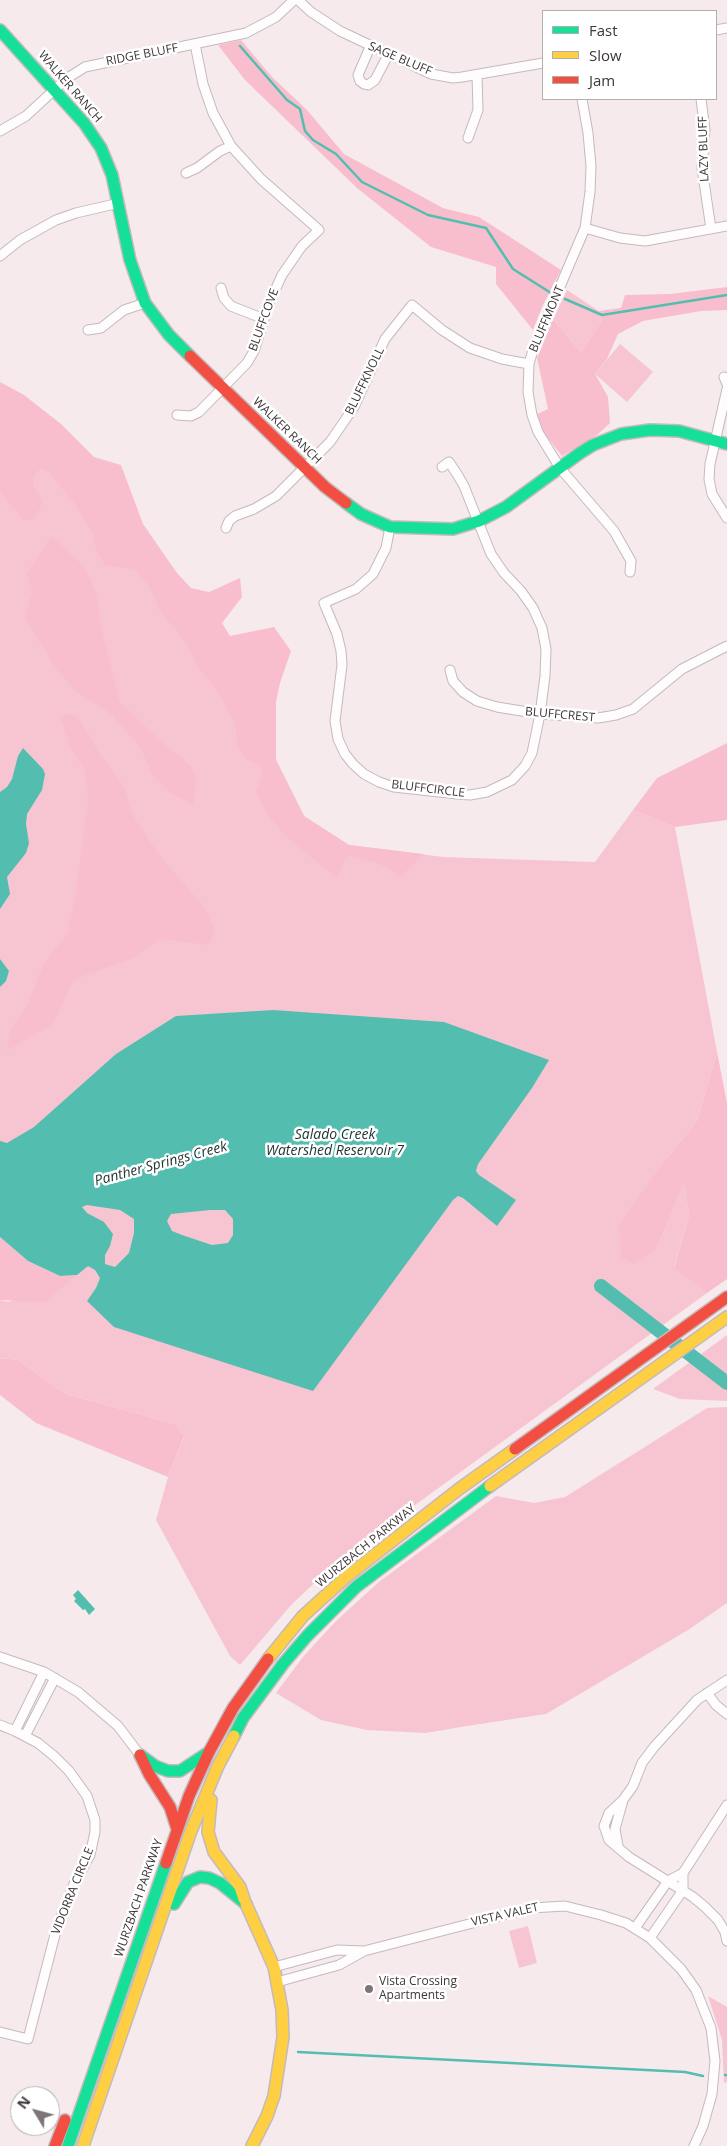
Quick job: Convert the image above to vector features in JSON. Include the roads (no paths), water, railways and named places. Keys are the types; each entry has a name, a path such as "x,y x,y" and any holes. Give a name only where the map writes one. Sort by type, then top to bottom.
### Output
{"main road":[{"name":"WALKER RANCH","path":"0,30 84,123 101,148 112,175 130,260 145,303 169,335 223,388 325,487 361,514 390,527 453,529 479,521 506,507 593,445 621,434 650,430 679,431 721,442"},
{"name":"WURZBACH PARKWAY","path":"68,2146 189,1796 209,1752 233,1708 253,1678 304,1616 346,1577 460,1489 727,1297"},
{"name":"WURZBACH PARKWAY","path":"83,2146 191,1832 229,1741 265,1687 307,1636 356,1587 468,1502 727,1317"},
{"path":"140,1755 155,1766 168,1771 180,1771 209,1752"},
{"path":"140,1755 149,1774 170,1806 177,1829"},
{"path":"218,1766 208,1814 208,1832 214,1852 240,1887 274,1967 282,2010 281,2059 276,2087 267,2116 252,2146"},
{"path":"113,2055 133,2016 182,1888 194,1879 200,1877 210,1878 220,1883 246,1904"},
{"path":"55,2146 114,2012"}],"street":[{"name":"RIDGE BLUFF","path":"0,130 26,116 66,79 85,67 237,36 256,30 276,17 294,0"},
{"name":"SAGE BLUFF","path":"298,0 325,22 370,47 431,74 453,78 542,63"},
{"path":"186,173 231,146 212,113 203,84 195,44"},
{"path":"370,47 358,75 360,81 364,84 375,80 388,55"},
{"path":"468,138 478,110 476,75"},
{"name":"BLUFFMONT","path":"582,100 591,166 590,192 585,228 533,350 529,364 528,392 532,415 538,432 560,468 614,531 631,561 630,572"},
{"name":"LAZY BLUFF","path":"701,100 705,130 702,168 711,229"},
{"name":"BLUFFCOVE","path":"177,415 191,416 199,412 251,357 282,274 302,246 318,230 262,180 231,146"},
{"path":"0,256 20,240 56,220 76,212 119,203"},
{"path":"585,228 620,238 645,241 727,226"},
{"path":"221,288 224,298 231,306 264,318"},
{"path":"88,330 101,328 124,310 145,303"},
{"name":"BLUFFKNOLL","path":"226,528 229,521 235,516 254,509 276,496 305,468 343,425 354,407 385,339 412,305 442,330 470,348 502,359 529,364"},
{"path":"727,389 721,442 709,479 712,494 727,518"},
{"name":"BLUFFCIRCLE","path":"390,527 386,548 373,574 356,589 324,603 337,634 341,651 342,665 335,721 338,739 345,754 353,764 371,778 394,786 463,795 487,792 512,780 525,766 535,746 546,660 542,628 527,599 494,559 457,474 449,462 442,467"},
{"name":"BLUFFCREST","path":"450,670 456,686 477,701 496,707 540,714 598,718 624,712 640,704 682,669 727,646"},
{"path":"0,1657 44,1672 78,1692 118,1726 140,1755"},
{"path":"15,1731 44,1672"},
{"path":"25,1736 56,1678"},
{"path":"727,1680 707,1692 689,1707 646,1756 637,1779 624,1800 616,1829 618,1846 629,1857 693,1897 718,1920 725,1932 727,1941"},
{"path":"707,1692 716,1705 727,1714"},
{"path":"29,1704 40,1708"},
{"name":"VIDORRA CIRCLE","path":"0,1725 25,1736 54,1756 80,1784 92,1808 95,1832 90,1855 74,1884 57,1928 28,2039 0,2032"},
{"path":"635,1928 668,1881 683,1873 727,1805"},
{"path":"650,1938 682,1890 683,1873"},
{"name":"VISTA VALET","path":"277,1982 340,1965 364,1951 515,1911 548,1906 565,1906 589,1911 616,1920 635,1928 650,1938 671,1957 696,1990 711,2028 715,2061 712,2094 703,2126 694,2146"},
{"path":"650,1906 665,1916"},
{"path":"718,1920 727,1923"},
{"name":"VISTA VALET","path":"274,1967 337,1950 364,1951"}],"water":[{"path":"23,748 43,769 45,774 42,790 27,814 26,824 29,843 26,853 7,877 10,894 0,909 0,792 7,787 12,779 18,756"},
{"path":"0,959 9,971 6,981 0,987"},
{"name":"Salado Creek Watershed Reservoir 7","path":"273,1010 444,1022 549,1060 532,1088 478,1164 476,1171 516,1200 497,1226 463,1198 458,1196 453,1200 313,1391 114,1327 87,1301 100,1278 95,1270 88,1266 77,1275 60,1276 28,1261 0,1237 0,1141 7,1143 34,1127 116,1054 176,1016","holes":["87,1205 120,1210 134,1219 134,1233 129,1253 115,1267 105,1264 105,1255 113,1234 104,1222 87,1213 82,1207","225,1210 233,1219 233,1235 228,1243 212,1245 182,1235 172,1231 167,1221 171,1214"]},
{"path":"78,1590 95,1609 89,1615 85,1609 83,1610 74,1601 76,1599 73,1595"}],"waterway":[{"path":"240,46 287,100 300,109 305,131 313,140 336,154 362,182 428,215 486,228 513,269 551,293"},
{"path":"565,299 602,315 727,295"},
{"name":"Panther Springs Creek","path":"601,1286 727,1383"},
{"path":"298,2052 685,2072 703,2076"}],"place":[{"name":"Vista Crossing Apartments","path":"369,1989"}]}
